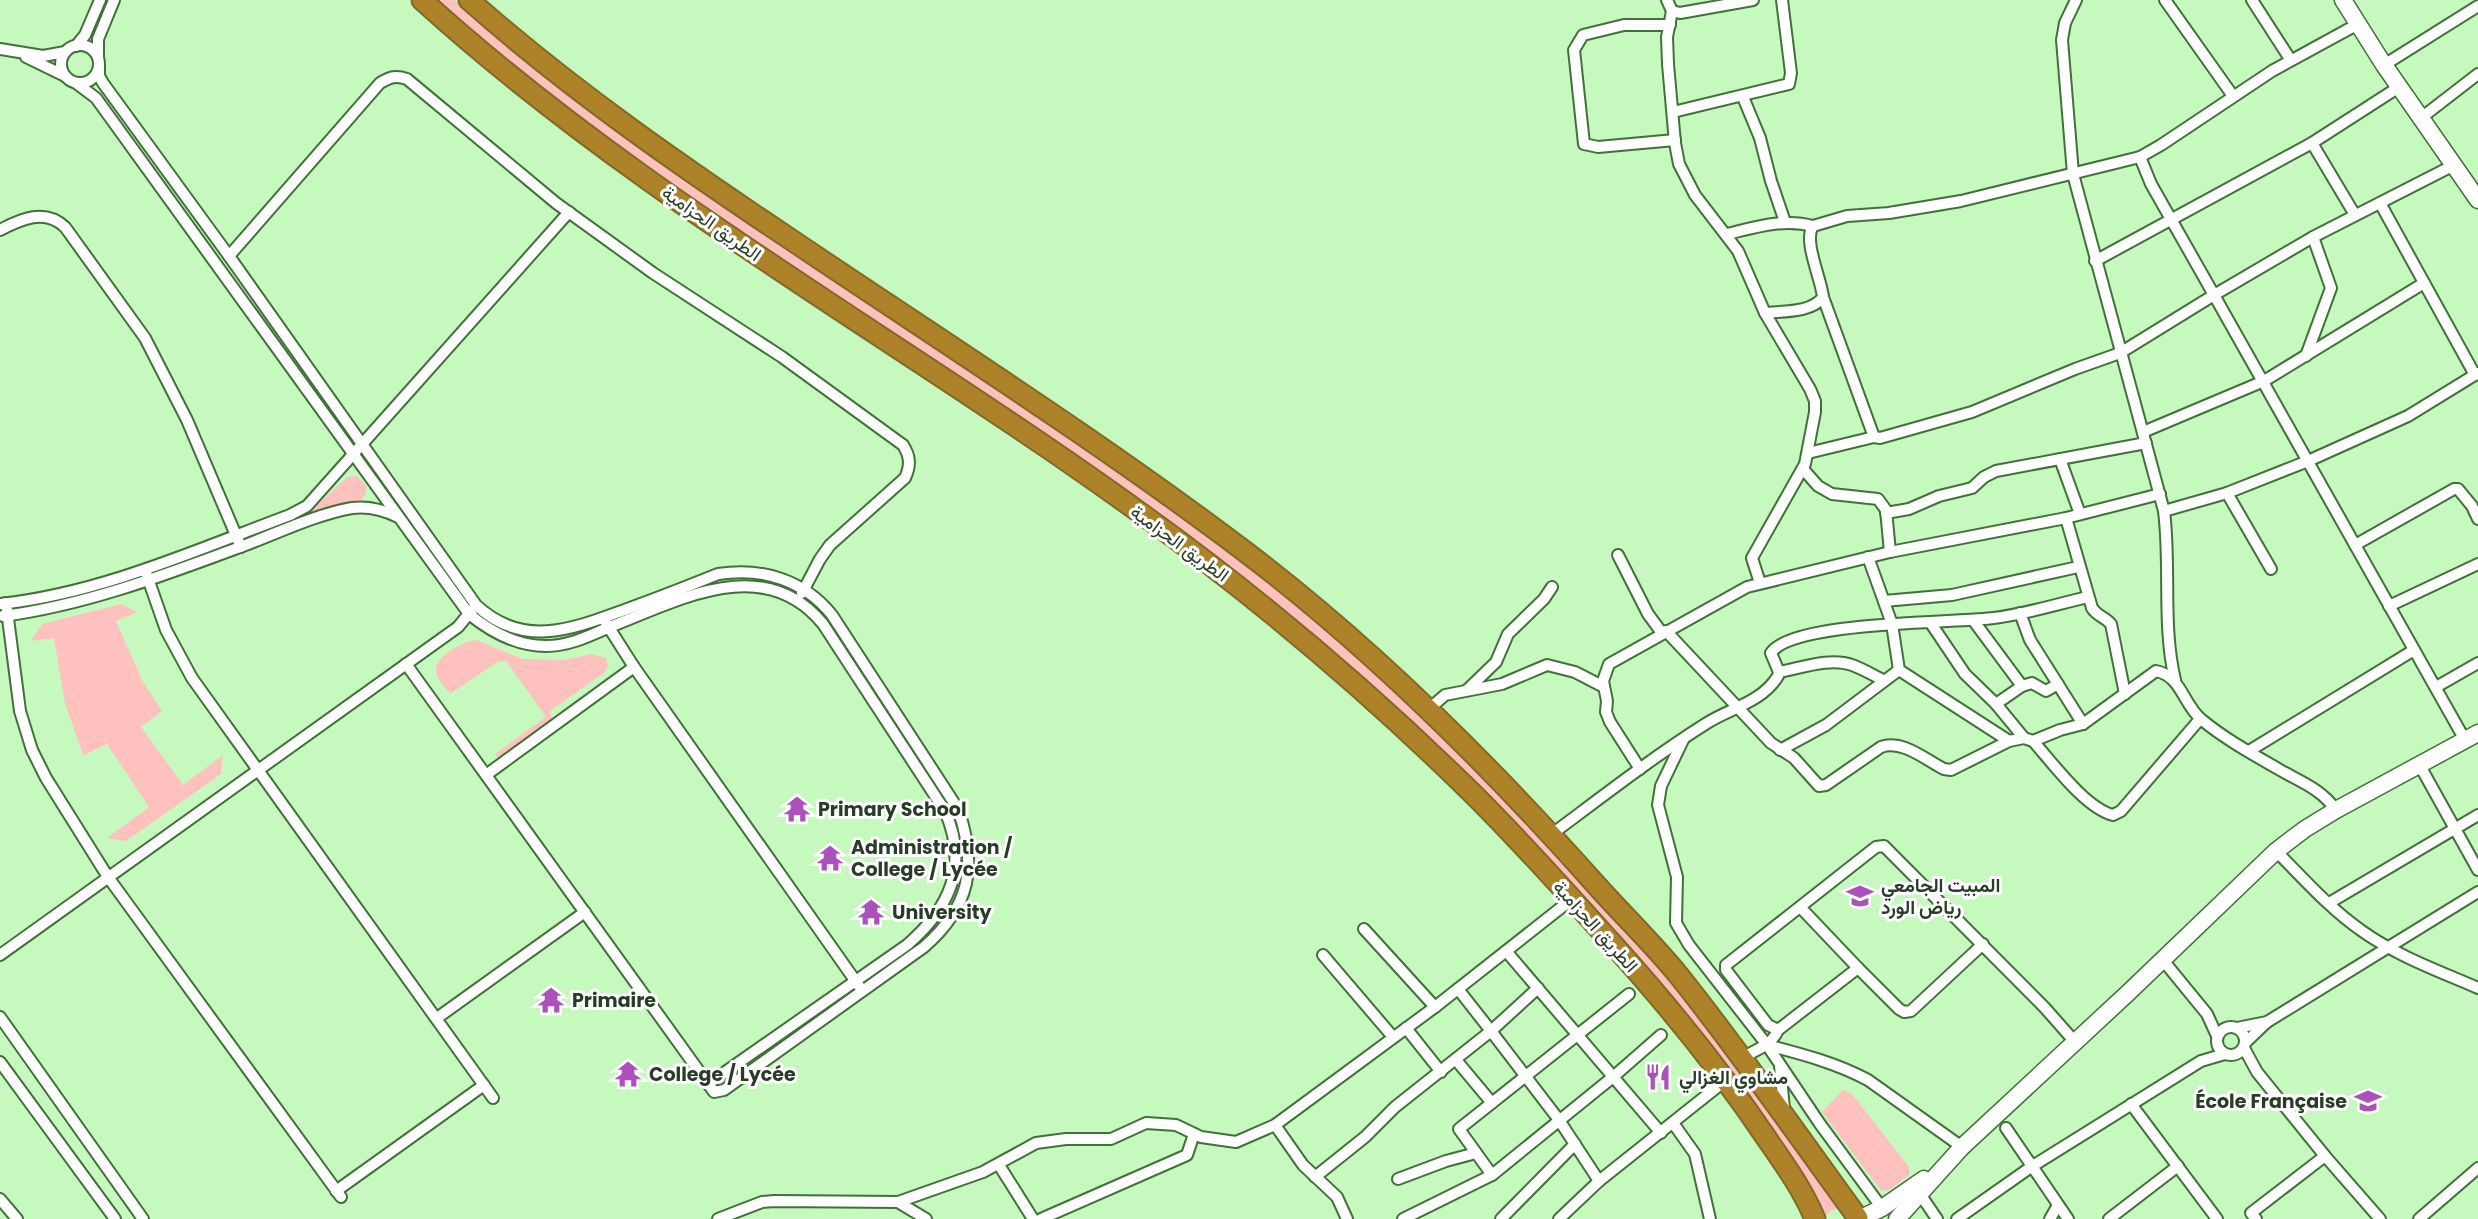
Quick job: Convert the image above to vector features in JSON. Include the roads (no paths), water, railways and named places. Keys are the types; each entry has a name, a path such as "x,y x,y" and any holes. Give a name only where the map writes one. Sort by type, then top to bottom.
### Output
{"highway":[{"name":"الطريق الحزامية","path":"422,0 514,81 576,128 730,236 1136,510 1258,600 1471,791 1645,980 1726,1080 1800,1187 1815,1219"},
{"name":"الطريق الحزامية","path":"468,0 556,72 692,174 1016,391 1241,548 1314,607 1429,709 1552,834 1676,972 1743,1057 1857,1218"}],"main road":[{"path":"2343,0 2384,65 2478,200"},
{"path":"1897,1219 1962,1147 2276,851 2336,810 2472,737"},
{"path":"1857,1218 1882,1208 1943,1166"}],"street":[{"path":"0,49 43,56 65,52 76,46 85,35 100,0"},
{"path":"114,0 98,39 99,76 103,83 229,256 357,449 380,490 472,610 528,631 564,630 606,623 718,574 732,572 769,574 801,595 823,604 958,809 966,837 967,876 956,913 943,931 924,947 724,1090 714,1092 406,664"},
{"path":"1670,5 1680,13 1753,0"},
{"path":"1673,112 1743,97 1789,83 1791,73 1782,0"},
{"path":"2076,0 2065,23 2062,40 2073,174 2164,511 2167,533 2168,652 2175,680 2200,719 2249,751 2319,790 2336,810"},
{"path":"2165,0 2233,96"},
{"path":"2252,0 2290,59"},
{"path":"1670,5 1668,64 1679,164 1686,181 1738,251 1765,313 1813,395 1814,422 1803,469 1752,558 1760,583"},
{"path":"2384,65 2478,6"},
{"path":"1727,234 1785,222 1800,222 1813,226 1847,216 1889,213 1961,201 2140,157 2290,59 2357,24"},
{"path":"1670,25 1624,25 1583,35 1573,50 1584,144 1598,147 1675,140"},
{"path":"65,52 61,68 71,80 88,82 97,73 99,62 89,47 76,46"},
{"path":"13,52 71,80 96,99 357,449 382,474 472,610"},
{"path":"2421,118 2478,74"},
{"path":"229,256 380,83 390,77 407,79 569,212 653,273 782,357 902,444 908,453 908,471 905,478 830,545 801,595"},
{"path":"2095,261 2312,143 2399,87"},
{"path":"1743,97 1760,138 1785,222"},
{"path":"2312,143 2356,215"},
{"path":"2140,157 2151,184 2414,650 2436,687 2472,737"},
{"path":"1808,453 1891,435 1972,412 2120,353 2313,237 2454,165"},
{"path":"2164,511 2227,493 2308,461 2408,416 2476,374 2380,202"},
{"path":"4,616 88,599 307,506 569,212"},
{"path":"0,230 36,217 51,218 65,228 145,338 187,419 241,547"},
{"path":"1813,226 1808,239 1822,283 1823,297 1874,437"},
{"path":"2306,356 2331,288 2313,237"},
{"path":"1886,513 1909,509 1939,496 1972,488 1989,474 2145,438 2264,381 2424,283"},
{"path":"1765,313 1808,308 1819,304 1823,297"},
{"path":"2060,459 2080,514"},
{"path":"1803,469 1824,490 1843,496 1873,498 1881,502 1886,513 1891,552"},
{"path":"382,474 380,490 368,502 354,508 331,513 241,547 147,575 3,603 4,616 20,711 32,750 46,778 108,877 338,1194 484,1085"},
{"path":"2355,545 2454,489 2458,489 2475,504 2478,519"},
{"path":"2227,493 2271,569"},
{"path":"1640,768 1609,723 1604,672 1609,664 1740,591 1760,583 1868,557 2080,514 2160,494"},
{"path":"354,508 377,509 400,518"},
{"path":"2066,517 2088,597 2097,615 2111,624 2125,694"},
{"path":"1618,555 1648,614 1780,750 1794,758 1821,786 1885,745 1899,745 1944,769 1951,770 2009,741 2029,740 2083,724 2156,671 2164,672 2175,680"},
{"path":"1868,557 1892,624 1899,670 2009,741"},
{"path":"2389,606 2478,564"},
{"path":"1884,601 1952,595 2078,567"},
{"path":"147,575 166,630 182,661 493,1098"},
{"path":"1467,690 1496,662 1508,634 1544,599 1552,587"},
{"path":"708,1084 908,945 938,915 947,899 953,878 955,841 945,811 823,624 801,595"},
{"path":"1552,834 1683,739 1757,697 1776,680 1779,672 1771,653 1781,643 1803,635 1892,624 1973,620 2020,613 2088,597"},
{"path":"0,955 458,627 472,610"},
{"path":"2020,613 2030,640 2083,724"},
{"path":"1973,620 2022,686"},
{"path":"1930,622 1965,674 2076,789 2102,811 2113,815 2121,811 2200,719"},
{"path":"606,623 634,667 862,990"},
{"path":"2249,751 2414,650"},
{"path":"1779,672 1843,663 1883,680"},
{"path":"2436,687 2478,663"},
{"path":"1429,709 1445,695 1502,684 1547,665 1575,672 1604,687"},
{"path":"486,775 634,667"},
{"path":"1780,750 1826,725 1899,670"},
{"path":"1996,704 2032,682 2046,691 2058,684"},
{"path":"1683,739 1661,786 1658,806 1677,877 1676,923 1689,945 1767,1045 1882,1208"},
{"path":"2419,764 2478,870"},
{"path":"2329,903 2478,815"},
{"path":"1778,1030 1769,1025 1725,968 1876,847 1884,846 1983,944 2075,1042"},
{"path":"2276,851 2361,930 2388,948 2478,988"},
{"path":"1957,1219 2031,1167 2201,1061 2237,1050 2267,1021 2478,892"},
{"path":"718,1219 762,1202 898,1202 999,1165 1036,1143 1066,1139 1111,1139 1146,1123 1176,1125 1212,1140 1236,1142 1275,1125 1435,1007 1572,899"},
{"path":"1801,908 1904,1012 1911,1011 1983,944"},
{"path":"437,1018 585,912"},
{"path":"1364,929 1435,1007"},
{"path":"1506,951 1661,1133"},
{"path":"1324,955 1393,1037"},
{"path":"2162,958 2207,1014 2217,1040 2237,1050 2380,1219"},
{"path":"1743,1057 1767,1045 1778,1030 1858,968"},
{"path":"1315,1177 1365,1137 1395,1107 1491,1031 1538,988"},
{"path":"1458,989 1576,1144 1599,1181"},
{"path":"1492,1175 1459,1129 1629,994"},
{"path":"2207,1014 2244,1034 2237,1050"},
{"path":"0,1017 143,1219"},
{"path":"2201,1061 2217,1040 2219,1032 2267,1021"},
{"path":"1406,1028 1441,1072"},
{"path":"1403,1219 1492,1175 1661,1035"},
{"path":"1767,1045 1830,1062 1860,1076 1962,1147"},
{"path":"1456,1060 1492,1103"},
{"path":"0,1062 115,1219"},
{"path":"1780,1065 1784,1115"},
{"path":"1559,1219 1599,1181 1726,1080"},
{"path":"2131,1104 2217,1219"},
{"path":"1673,1123 1695,1154 1710,1219"},
{"path":"1275,1125 1303,1165 1336,1197 1347,1219"},
{"path":"2006,1128 2068,1219"},
{"path":"1041,1219 1187,1155 1194,1134"},
{"path":"1501,1219 1576,1144"},
{"path":"1398,1179 1476,1153"},
{"path":"2250,1217 2325,1156"},
{"path":"999,1165 1033,1219"},
{"path":"2109,1219 2178,1166"},
{"path":"2419,1219 2478,1168"},
{"path":"1920,1194 1937,1219"},
{"path":"0,1199 17,1219"},
{"path":"898,1202 926,1219"},
{"path":"2050,1219 2058,1205"}],"place":[{"name":"Primary School","path":"797,809"},
{"name":"Administration / College / Lycée","path":"830,858"},
{"name":"المبيت الجامعي رياض الورد","path":"1860,896"},
{"name":"University","path":"871,912"},
{"name":"Primaire","path":"551,1000"},
{"name":"College / Lycée","path":"628,1074"},
{"name":"مشاوي الغزالي","path":"1658,1077"},
{"name":"École Française","path":"2368,1101"}]}
